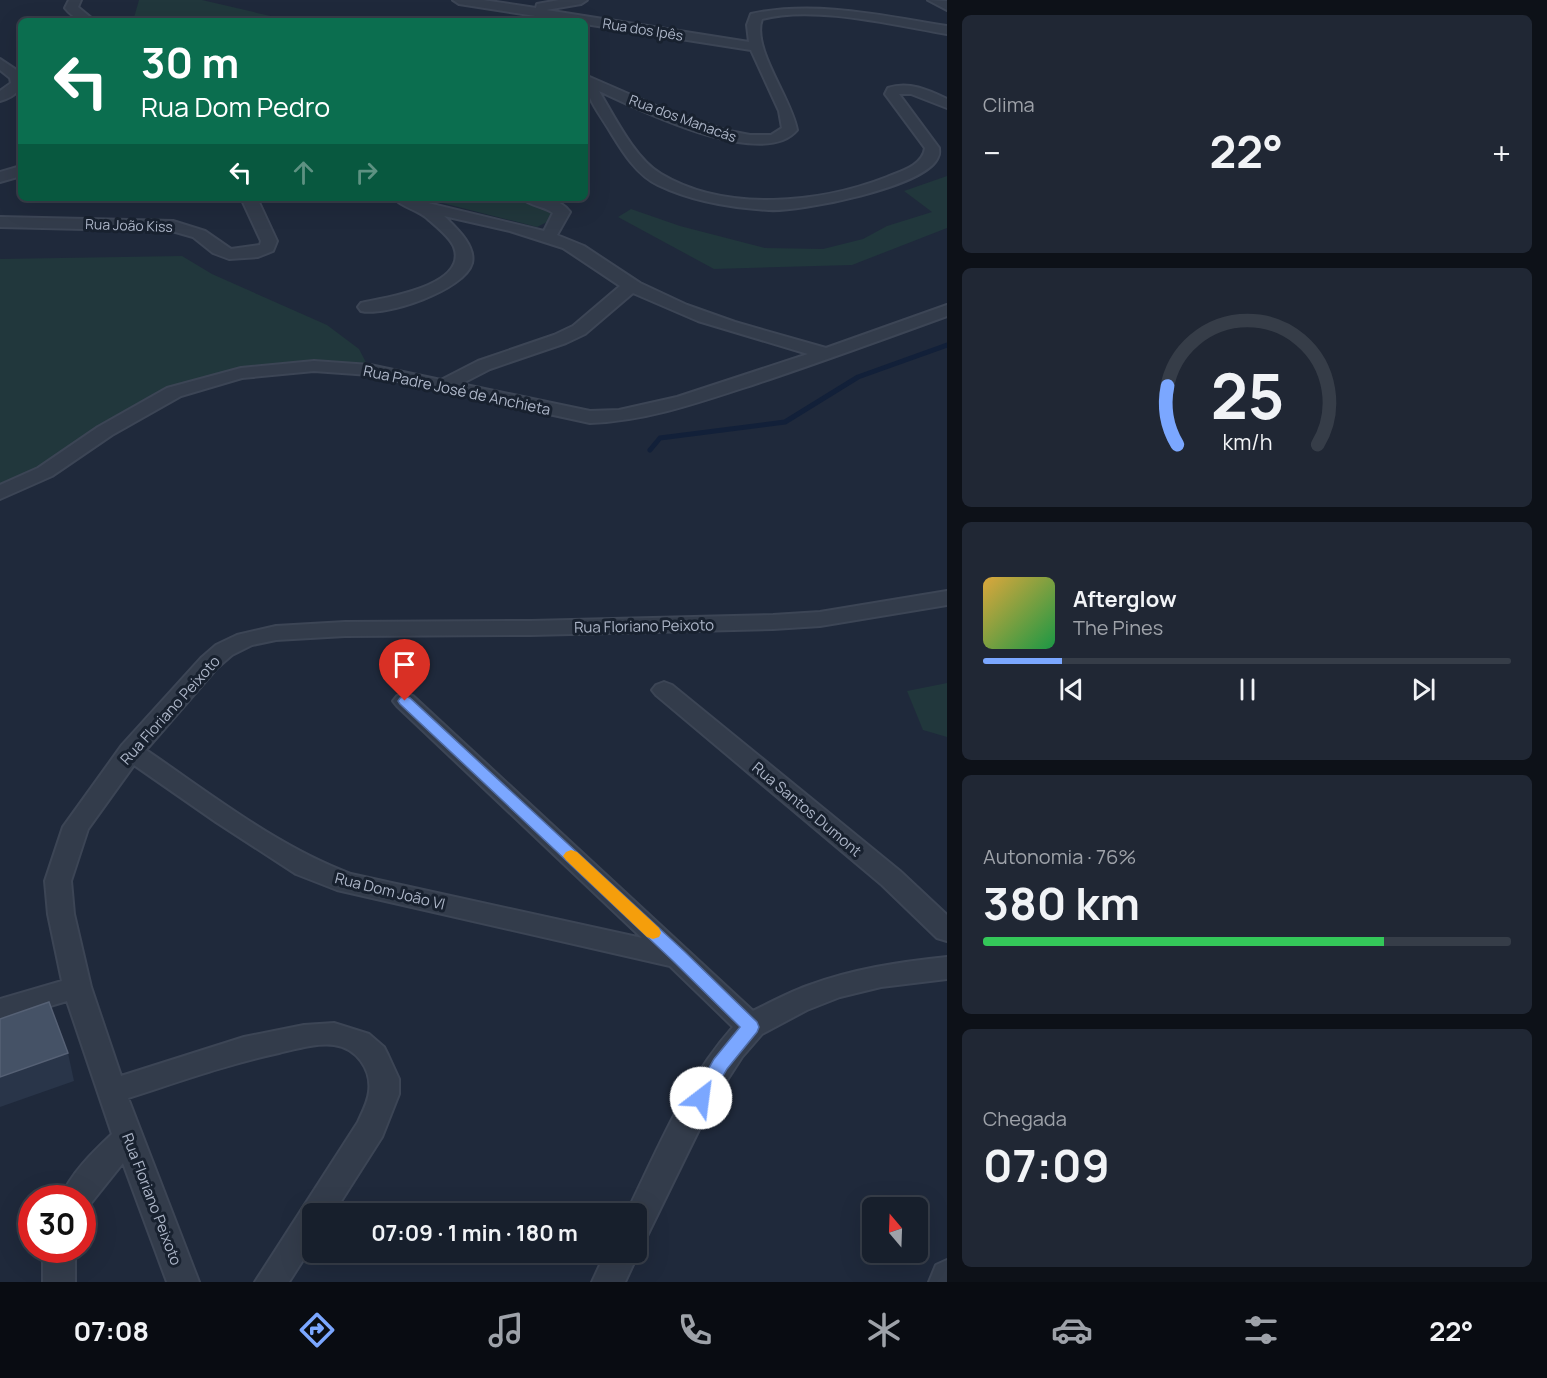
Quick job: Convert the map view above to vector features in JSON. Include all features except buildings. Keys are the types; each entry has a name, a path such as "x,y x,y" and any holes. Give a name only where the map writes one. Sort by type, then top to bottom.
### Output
{"street":[{"path":"75,0 71,8 85,18"},
{"name":"Rua dos Ipês","path":"459,0 573,18"},
{"path":"522,10 581,0"},
{"path":"934,0 947,6"},
{"name":"Rua dos Manacás","path":"588,80 650,108 733,138 762,141 784,136 790,130 787,113 756,47 753,21 765,13 779,10 828,14 947,30"},
{"name":"Rua dos Ipês","path":"588,20 756,47"},
{"path":"0,63 16,76 18,83 13,90 0,97"},
{"path":"588,84 644,169 667,183 732,201 781,207 829,200 897,178 921,166 930,157 932,148 928,140 892,94 896,88 909,89 947,104"},
{"path":"612,120 628,110 650,108"},
{"path":"0,177 18,172"},
{"name":"Rua João Kiss","path":"0,222 173,226 199,234 219,250 244,254 267,248 268,242 250,201"},
{"path":"409,201 423,207 548,237 572,246 631,286 716,322 827,354"},
{"path":"540,201 553,205 562,212 548,237"},
{"path":"367,307 412,298 440,287 455,276 464,261 464,250 455,236 423,207"},
{"path":"446,385 484,365 560,339 579,330 631,286"},
{"name":"Rua Padre José de Anchieta","path":"0,493 45,472 105,431 174,392 204,382 260,370 314,366 370,370 590,417 619,416 682,402 827,354 947,310"},
{"name":"Rua Floriano Peixoto","path":"183,1282 111,1091 77,987 61,914 58,881 76,827 131,751 209,663 224,650 245,640 276,633 345,629 531,628 772,622 830,617 947,598"},
{"name":"Rua Santos Dumont","path":"664,690 891,878 947,931"},
{"path":"405,701 679,957 750,1027"},
{"name":"Rua Dom João Vl","path":"131,751 225,816 305,867 346,883 679,957"},
{"path":"647,1204 703,1095 721,1064 750,1027 801,998 851,981 947,968"},
{"path":"0,1010 77,987"},
{"path":"111,1091 244,1049 304,1036 334,1034 359,1042 374,1055 384,1079 384,1094 371,1128 322,1203"},
{"path":"86,1185 102,1164 129,1137"},
{"path":"271,1282 302,1234"},
{"path":"59,1263 59,1282"},
{"path":"608,1282 617,1263"},
{"path":"945,1282 947,1275"}],"green space":[{"path":"139,0 202,0 279,18 134,18"},
{"path":"947,176 947,228 852,265 714,269 618,217 631,209 680,226 765,248 823,249 863,239 887,226 932,212 904,191"},
{"path":"435,201 532,201 545,205 557,217 537,227"},
{"path":"182,256 212,274 327,325 359,349 370,370 314,366 204,382 0,493 0,259"},
{"path":"947,683 947,737 923,730 907,691"}],"waterway":[{"path":"650,450 660,438 785,422 858,377 947,345"}],"slow traffic":[{"path":"571,856 653,933"}],"route":[{"path":"405,701 679,957 750,1027 721,1064 701,1098"}]}
